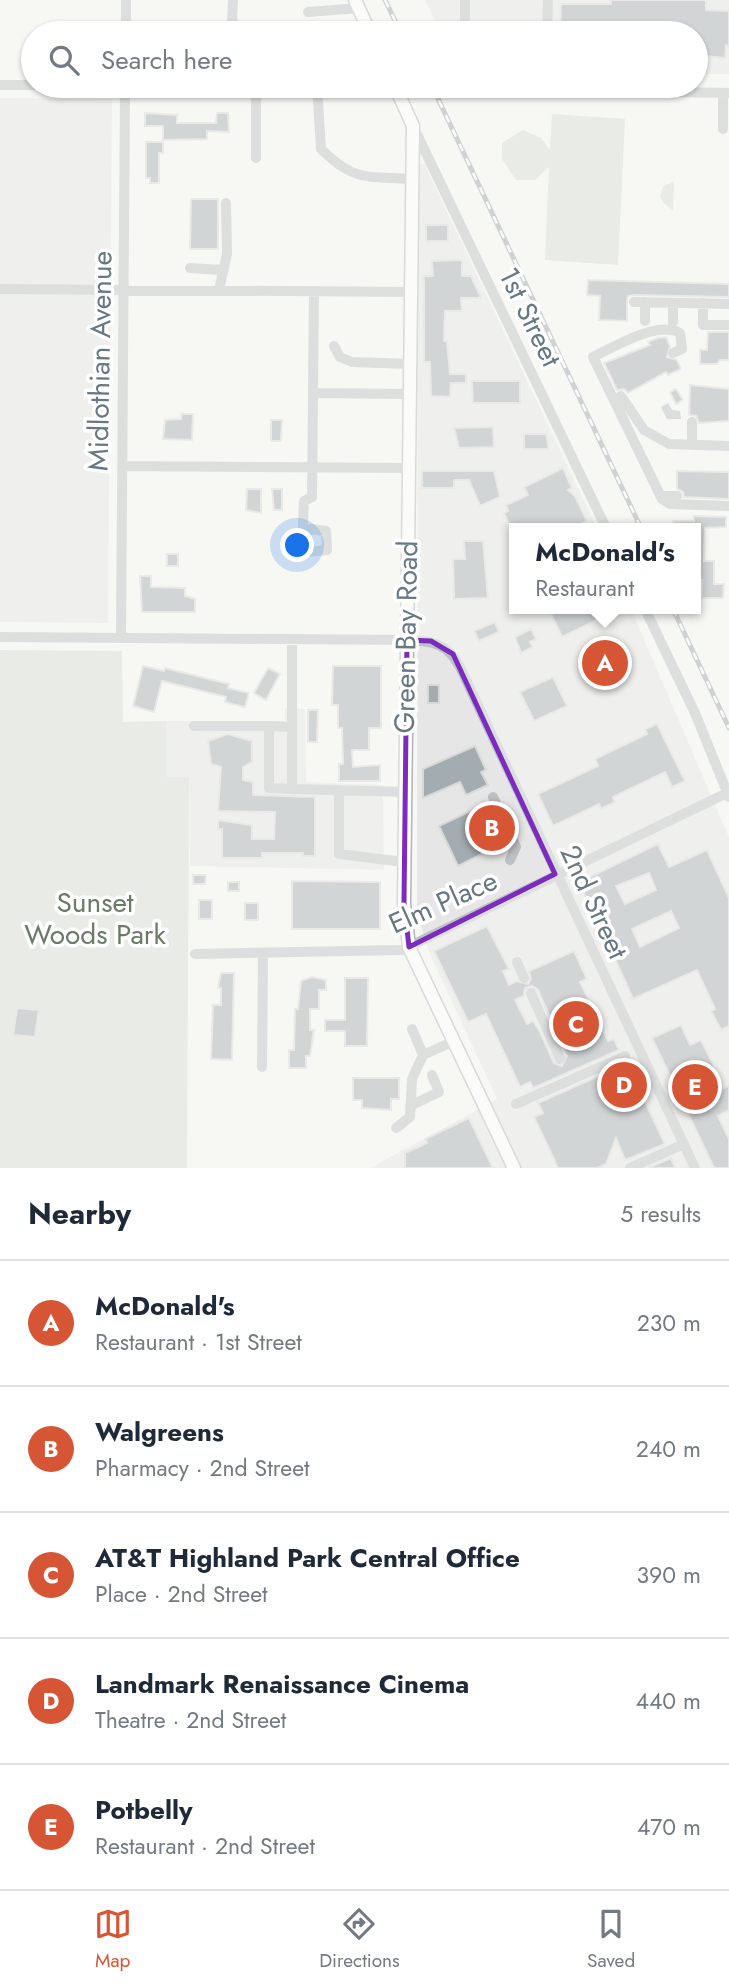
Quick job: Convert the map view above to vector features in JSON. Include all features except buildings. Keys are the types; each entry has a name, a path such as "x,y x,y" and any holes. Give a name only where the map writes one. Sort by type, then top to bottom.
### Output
{"main road":[{"path":"357,4 365,21"},
{"name":"Green Bay Road","path":"400,98 413,126 410,179 404,902 409,947 514,1168"}],"street":[{"path":"126,0 126,21"},
{"path":"233,0 233,21"},
{"path":"465,0 465,21"},
{"path":"547,21 548,0"},
{"path":"309,12 357,4"},
{"path":"0,85 21,85"},
{"path":"708,92 726,93 723,129"},
{"name":"Midlothian Avenue","path":"121,638 125,98"},
{"path":"256,98 256,158"},
{"path":"318,98 321,149 342,170 354,176 410,179"},
{"name":"1st Street","path":"413,126 604,523"},
{"path":"219,290 221,270 227,254 226,203"},
{"path":"190,268 221,270"},
{"path":"0,289 409,292"},
{"path":"303,535 304,501 312,498 314,291"},
{"path":"634,302 729,304"},
{"path":"645,302 645,321"},
{"path":"673,303 673,322"},
{"path":"703,303 703,325 729,325"},
{"path":"673,353 682,349 683,341 680,333 664,328 635,337 593,357 660,496 670,504 729,506"},
{"path":"334,346 341,357 352,362 409,364"},
{"path":"314,393 408,394"},
{"path":"621,396 644,430 670,444 729,446"},
{"path":"692,422 692,445"},
{"path":"632,435 644,430"},
{"path":"122,466 408,468"},
{"path":"660,496 677,496"},
{"path":"647,614 695,713 729,794"},
{"path":"0,637 407,640"},
{"path":"292,639 292,789"},
{"name":"2nd Street","path":"407,640 441,644 453,654 695,1168"},
{"path":"194,726 292,726"},
{"path":"269,726 269,788 405,792"},
{"path":"339,790 339,854 404,862"},
{"name":"Elm Place","path":"195,954 394,953 555,874 729,794"},
{"path":"494,797 516,847 510,860"},
{"path":"262,1067 263,954"},
{"path":"517,961 524,978"},
{"path":"531,993 560,1059"},
{"path":"412,1030 423,1055"},
{"path":"396,1128 410,1117 412,1080 423,1055 454,1041"},
{"path":"516,1104 625,1056"},
{"path":"410,1106 439,1092 432,1075"},
{"path":"630,1168 684,1144"}],"highlighted area":[{"path":"407,640 431,641 453,654 555,874 409,947 404,903"}],"shaded area":[{"path":"425,0 729,0 729,74 708,74 708,21 435,21"},
{"path":"0,98 112,99 108,623 0,622"},
{"path":"424,163 595,523 509,523 509,614 633,614 729,837 729,1168 370,1168 497,1099 429,952 417,912 418,165"},
{"path":"668,403 672,410 680,411 681,419 667,419 661,407"},
{"path":"285,708 305,709 306,782 383,785 384,870 190,866 189,778 166,777 166,721 285,721"}],"green space":[{"path":"552,114 625,119 618,265 545,260 549,167 535,180 516,180 502,159 502,143 523,130 541,138 550,150"},
{"path":"674,181 673,210 663,203 660,196 663,187"},
{"name":"Sunset Woods Park","path":"0,650 122,651 123,722 166,721 166,777 189,777 187,1168 0,1168"}],"railway":[{"path":"385,0 395,21"},
{"path":"438,98 639,523"},
{"path":"675,614 729,728"}],"place":[{"name":"McDonald's","path":"605,663"},
{"name":"Walgreens","path":"492,828"},
{"name":"AT&T Highland Park Central Office","path":"576,1024"},
{"name":"Landmark Renaissance Cinema","path":"624,1085"},
{"name":"Potbelly","path":"695,1087"}]}
